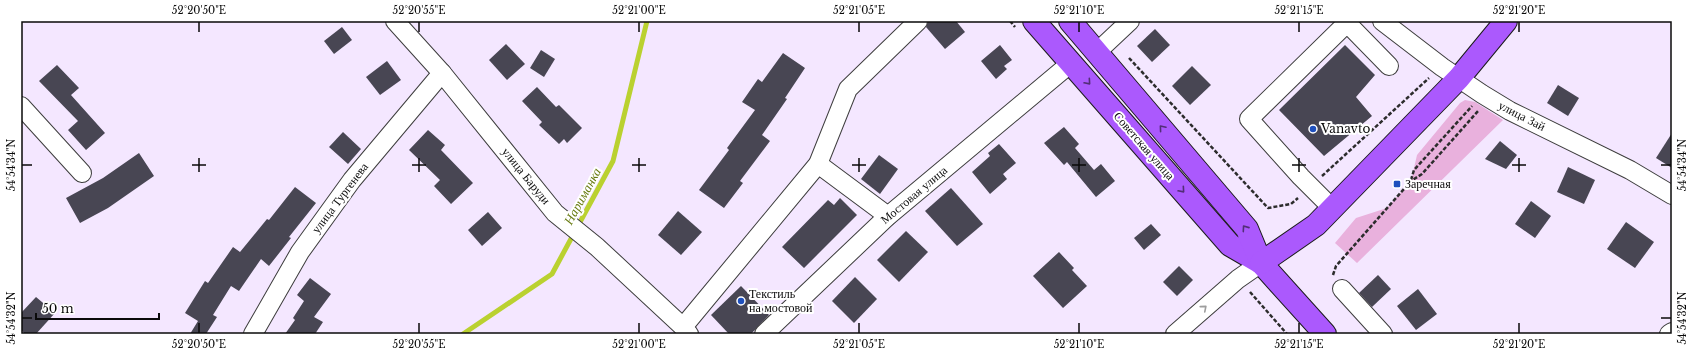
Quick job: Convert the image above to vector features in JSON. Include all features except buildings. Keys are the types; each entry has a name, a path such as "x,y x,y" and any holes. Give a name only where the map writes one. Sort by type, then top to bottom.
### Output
{"main road":[{"name":"Советская улица","path":"1034,21 1230,245 1261,263 1325,334"},
{"name":"Советская улица","path":"1070,21 1104,45 1247,229 1261,263"},
{"path":"1261,263 1316,226 1451,73 1506,21"}],"street":[{"name":"улица Баруди","path":"395,21 442,73 555,213 597,247 686,331"},
{"path":"686,331 818,164 848,89 918,21"},
{"path":"1104,45 1130,21"},
{"name":"улица Зай","path":"1382,21 1451,73 1510,111 1630,170 1672,196"},
{"path":"1332,208 1249,119 1347,23 1390,66"},
{"name":"Мостовая улица","path":"764,334 888,216 1071,63"},
{"name":"улица Тургенева","path":"253,334 300,252 352,180 442,73"},
{"path":"21,106 82,173"},
{"path":"818,164 888,216"},
{"path":"1175,334 1238,279 1261,263"},
{"path":"1342,290 1383,334"}],"path":[{"path":"1104,45 1268,208 1291,204 1311,186 1451,73"},
{"path":"1347,254 1411,181 1422,174 1486,96"},
{"path":"1411,181 1414,170 1486,96"},
{"path":"1250,292 1287,334"}],"shaded area":[{"path":"1465,100 1475,102 1503,120 1357,263 1335,243 1356,218 1387,208 1411,181 1417,155 1460,103"}],"waterway":[{"name":"Нариманка","path":"463,334 552,274 613,161 647,21"}],"place":[{"name":"Vanavto","path":"1313,129"},
{"name":"Заречная","path":"1397,184"},
{"name":"Текстиль на мостовой","path":"741,301"}]}
